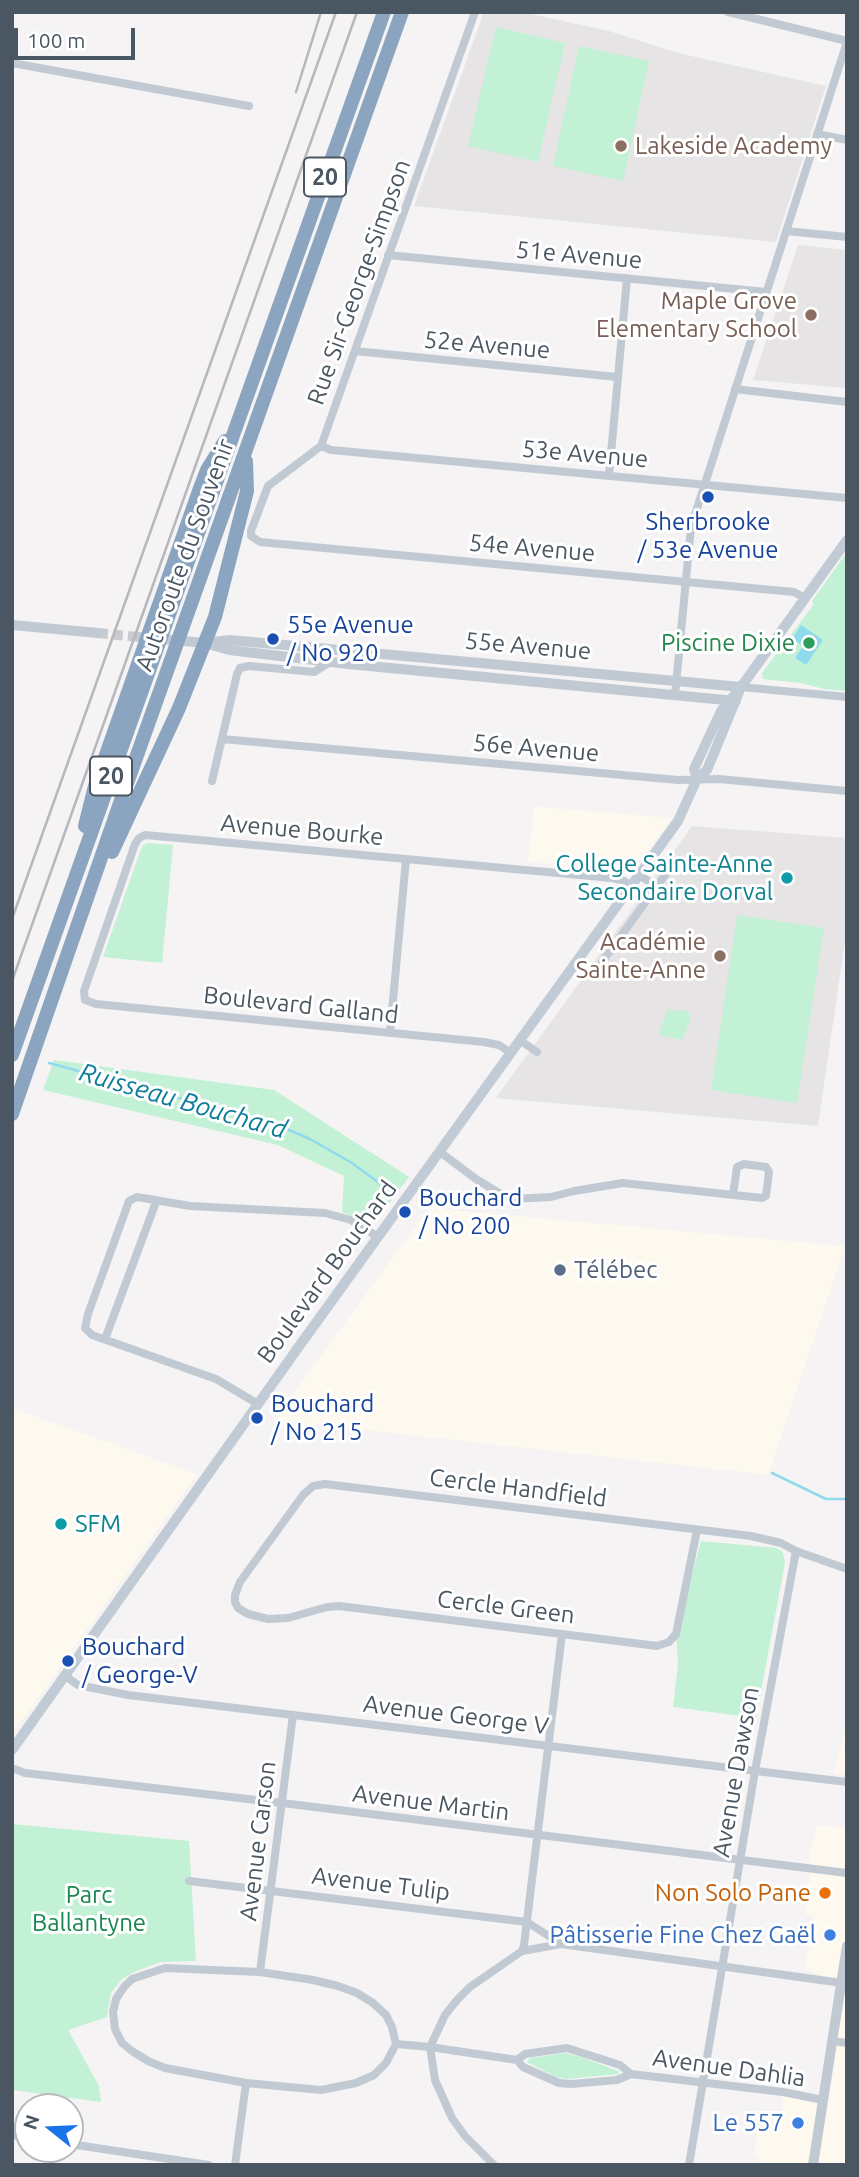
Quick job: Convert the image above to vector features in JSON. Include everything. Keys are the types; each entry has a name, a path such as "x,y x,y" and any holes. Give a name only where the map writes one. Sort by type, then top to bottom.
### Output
{"highway":[{"name":"Autoroute du Souvenir","path":"12,1055 384,12"},
{"name":"Autoroute du Souvenir","path":"12,1114 402,12"},
{"path":"68,900 95,786 144,637 207,470 240,416"},
{"path":"89,897 134,808 184,698 205,643 225,584 247,491 245,453"}],"main road":[{"name":"Boulevard Bouchard","path":"12,1750 678,821 697,779 707,770 741,687 847,540"}],"street":[{"name":"Rue Sir-George-Simpson","path":"321,446 475,12"},
{"path":"675,695 691,527 847,41 728,12"},
{"path":"12,63 249,106"},
{"path":"817,135 847,140"},
{"path":"786,231 847,237"},
{"name":"51e Avenue","path":"388,255 766,292"},
{"path":"609,475 627,278"},
{"name":"52e Avenue","path":"355,351 617,377"},
{"path":"735,389 847,402"},
{"name":"53e Avenue","path":"321,446 331,450 847,498"},
{"name":"54e Avenue","path":"321,446 268,486 251,531 254,540 794,592 805,598"},
{"path":"12,625 98,633"},
{"name":"55e Avenue","path":"144,637 205,643 229,650 330,662 733,701"},
{"name":"55e Avenue","path":"205,643 230,640 847,697"},
{"name":"55e Avenue","path":"222,739 237,674 242,667 314,672 330,662"},
{"path":"212,781 222,739"},
{"name":"56e Avenue","path":"222,739 681,780 719,779 847,792"},
{"name":"Avenue Bourke","path":"85,1000 86,983 135,844 142,836 617,879 632,886"},
{"path":"390,1033 406,859"},
{"path":"592,976 675,861"},
{"path":"640,875 656,887"},
{"name":"Boulevard Galland","path":"85,1000 105,1005 493,1043 512,1053"},
{"path":"521,1041 537,1052"},
{"path":"440,1152 499,1193 513,1199 551,1197 623,1183 733,1195 762,1198 766,1196 769,1172 766,1167 744,1164 737,1167 733,1195"},
{"path":"258,1404 216,1379 88,1333 85,1325 128,1203 137,1197 196,1207 325,1213 351,1220 378,1237"},
{"path":"106,1339 156,1202"},
{"name":"Cercle Handfield","path":"235,1595 240,1582 303,1494 318,1484 765,1538 847,1569"},
{"name":"Cercle Green","path":"235,1595 238,1608 248,1614 268,1619 288,1618 339,1606 657,1646 669,1642 676,1634 698,1530"},
{"name":"Avenue Dawson","path":"689,2165 755,1771 796,1551"},
{"path":"494,2165 465,2136 452,2118 435,2080 430,2047 445,2015 457,2000 477,1981 522,1951 562,1634"},
{"name":"Avenue George V","path":"64,1675 78,1685 128,1695 847,1782"},
{"name":"Avenue Carson","path":"260,1972 293,1715"},
{"name":"Avenue Martin","path":"12,1768 22,1773 847,1873"},
{"name":"Avenue Tulip","path":"189,1881 527,1922 561,1944"},
{"name":"Avenue Tulip","path":"522,1951 561,1944 723,1966 844,1977"},
{"path":"813,2165 847,1947"},
{"path":"165,1968 260,1972 313,1980 357,1993 373,2003 386,2015 396,2044 386,2063 374,2075 356,2083 321,2090 246,2083 182,2073 148,2061 122,2043 115,2029 113,2012 116,1999 132,1979 165,1968"},
{"name":"Avenue Dahlia","path":"833,2041 847,2043"},
{"name":"Avenue Dahlia","path":"396,2044 517,2060 523,2067 559,2083 617,2080 631,2074"},
{"name":"Avenue Dahlia","path":"517,2060 526,2054 566,2048 620,2066 631,2074 783,2092 823,2100"},
{"path":"235,2165 246,2083"},
{"path":"84,2146 209,2165"}],"shaded area":[{"name":"Lakeside Academy","path":"484,12 522,12 609,31 678,53 826,86 776,242 414,206"},
{"name":"Maple Grove Elementary School","path":"798,245 847,250 847,388 753,380"},
{"path":"534,806 672,818 634,869 625,871 528,862"},
{"name":"Académie Sainte-Anne","path":"692,826 847,838 847,927 818,1126 496,1098"},
{"path":"429,1208 845,1246 768,1475 274,1420"},
{"path":"12,1408 197,1474 12,1735"},
{"path":"847,1722 847,1775 834,1774"},
{"path":"817,1825 847,1828 847,2165 758,2165 759,2158 754,2156 758,2129 779,2132 783,2092 822,2100 842,1983 805,1969 814,1916 805,1914 809,1856"}],"green space":[{"path":"496,27 565,43 538,162 468,146"},
{"path":"579,46 649,61 623,181 553,166"},
{"path":"847,552 847,691 763,679 762,673 814,604 812,601"},
{"path":"148,843 173,845 162,963 103,957 141,849"},
{"path":"737,915 824,928 797,1103 711,1090"},
{"path":"669,1008 689,1013 691,1019 682,1040 658,1035"},
{"path":"54,1060 274,1090 409,1177 373,1225 342,1212 344,1176 278,1145 43,1090"},
{"path":"701,1541 776,1548 782,1551 784,1557 756,1718 673,1707 678,1664 676,1634"},
{"name":"Parc Ballantyne","path":"12,1824 189,1841 196,1961 161,1962 136,1971 122,1979 111,1993 107,2017 68,2030 99,2086 101,2102 84,2100 84,2093 12,2090"},
{"path":"565,2053 618,2071 619,2074 566,2079 556,2077 527,2062 530,2058"}],"water":[{"name":"Piscine Dixie","path":"801,625 823,640 806,665 795,658 803,646 792,639"}],"waterway":[{"name":"Ruisseau Bouchard","path":"49,1063 275,1124 310,1139 352,1163 386,1188"},
{"name":"Ruisseau Bouchard","path":"772,1473 826,1499 847,1499"}],"tunnel":[{"path":"98,633 139,637"}],"railway":[{"path":"296,92 321,12"},
{"path":"12,919 336,12"},
{"path":"12,981 357,12"}],"place":[{"name":"Lakeside Academy","path":"621,146"},
{"name":"Maple Grove Elementary School","path":"811,315"},
{"name":"Sherbrooke / 53e Avenue","path":"708,497"},
{"name":"55e Avenue / No 920","path":"273,639"},
{"name":"Piscine Dixie","path":"809,643"},
{"name":"College Sainte-Anne Secondaire Dorval","path":"787,878"},
{"name":"Académie Sainte-Anne","path":"720,956"},
{"name":"Bouchard / No 200","path":"405,1212"},
{"name":"Télébec","path":"560,1270"},
{"name":"Bouchard / No 215","path":"257,1418"},
{"name":"SFM","path":"61,1524"},
{"name":"Bouchard / George-V","path":"68,1661"},
{"name":"Non Solo Pane","path":"825,1893"},
{"name":"Pâtisserie Fine Chez Gaël","path":"830,1935"},
{"name":"Le 557","path":"798,2123"}]}
